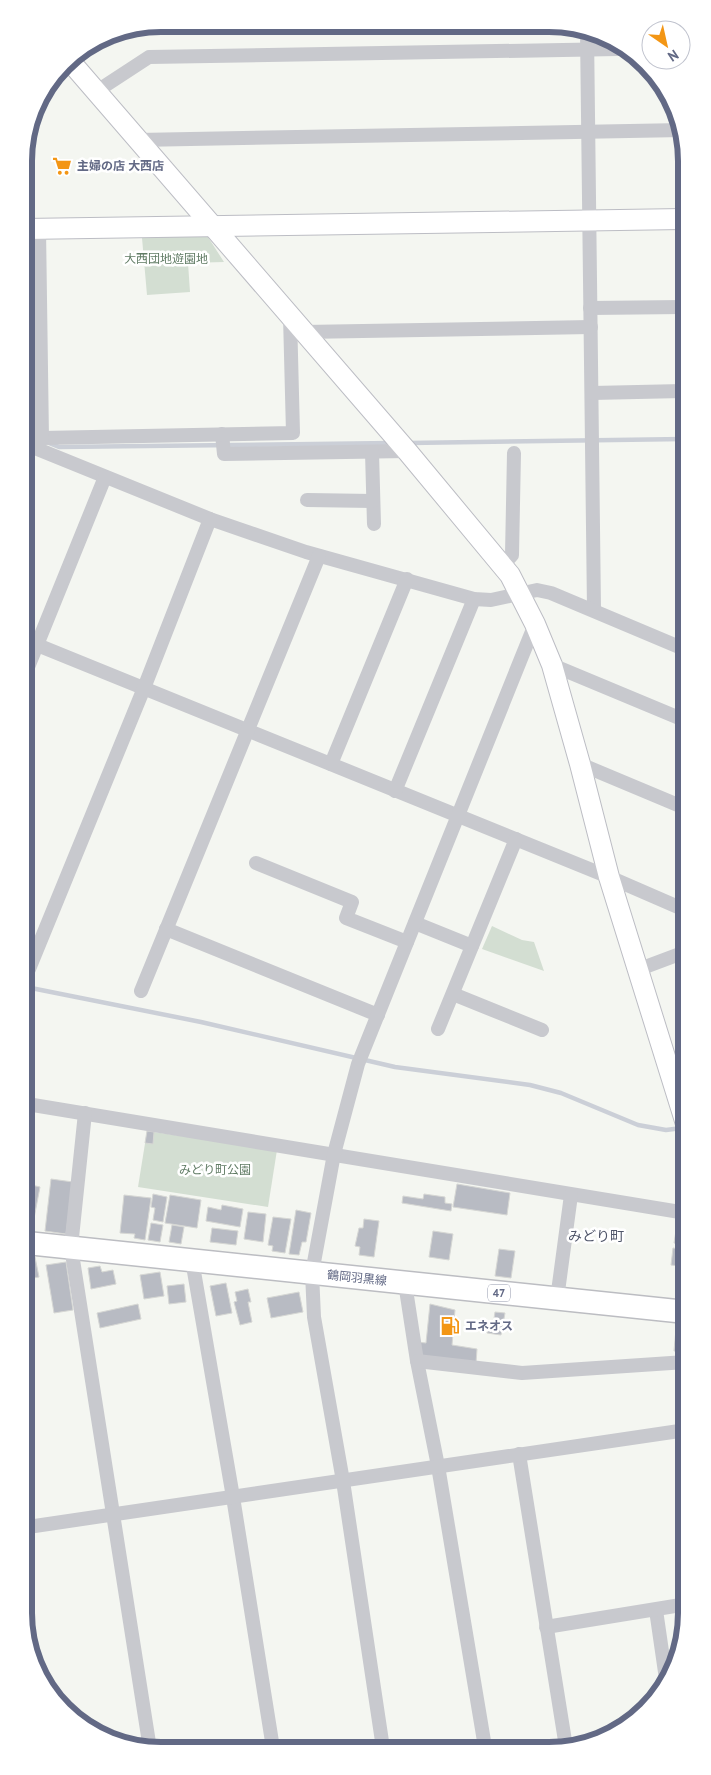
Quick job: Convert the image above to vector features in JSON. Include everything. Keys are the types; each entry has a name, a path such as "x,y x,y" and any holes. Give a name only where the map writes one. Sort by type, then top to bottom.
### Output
{"main road":[{"name":"鶴岡羽黒線","path":"33,1244 678,1311"}],"street":[{"path":"587,38 594,610"},
{"path":"97,91 148,57 612,49"},
{"path":"75,67 407,450 503,565 521,594 552,665 609,877 678,1099"},
{"path":"138,140 674,130"},
{"path":"33,229 678,219"},
{"path":"590,308 678,307"},
{"path":"34,443 222,434 293,433 290,316"},
{"path":"304,332 591,327"},
{"path":"33,336 34,443"},
{"path":"592,393 678,391"},
{"path":"222,434 224,454 407,450"},
{"path":"34,443 105,477 210,519 319,556 474,599 491,600 538,590 551,593 678,646"},
{"path":"372,452 374,524"},
{"path":"503,565 512,554 514,453"},
{"path":"33,639 105,477"},
{"path":"307,500 373,501"},
{"path":"33,958 144,688 210,519"},
{"path":"141,991 319,556"},
{"path":"331,764 407,580"},
{"path":"395,791 474,599"},
{"path":"382,1742 342,1480 314,1317 312,1273 334,1154 358,1064 535,624"},
{"path":"33,644 609,877 678,907"},
{"path":"552,665 678,718"},
{"path":"580,764 678,805"},
{"path":"438,1028 516,840"},
{"path":"256,862 352,902 346,918 407,942"},
{"path":"415,923 472,946"},
{"path":"166,929 378,1014"},
{"path":"637,970 678,955"},
{"path":"453,994 542,1030"},
{"path":"33,1105 678,1212"},
{"path":"86,1113 71,1247 149,1742"},
{"path":"557,1299 571,1195"},
{"path":"192,1260 233,1497 272,1742"},
{"path":"405,1283 417,1361 438,1466 483,1742"},
{"path":"417,1361 522,1373 678,1363"},
{"path":"33,1526 678,1431"},
{"path":"519,1454 565,1741"},
{"path":"546,1626 678,1606"},
{"path":"656,1610 665,1671"}],"green space":[{"name":"大西団地遊園地","path":"206,234 224,262 188,263 190,292 147,295 142,238"},
{"path":"492,926 522,940 534,942 544,971 482,949"},
{"name":"みどり町公園","path":"147,1131 277,1150 268,1207 138,1187"}],"building":[{"path":"147,1131 154,1132 153,1144 145,1143"},
{"path":"51,1179 73,1182 66,1234 45,1231"},
{"path":"457,1184 510,1193 507,1215 453,1207"},
{"path":"33,1185 40,1187 33,1224"},
{"path":"153,1194 167,1197 163,1222 153,1220 155,1208 151,1207"},
{"path":"424,1194 445,1197 445,1203 452,1204 451,1211 402,1203 403,1196 423,1199"},
{"path":"124,1195 151,1198 145,1240 134,1238 135,1234 120,1233"},
{"path":"170,1195 201,1200 197,1228 165,1223"},
{"path":"222,1205 243,1209 240,1227 206,1221 208,1207 221,1210"},
{"path":"296,1210 311,1213 306,1242 302,1242 299,1255 289,1254"},
{"path":"248,1212 266,1214 263,1242 244,1239"},
{"path":"273,1217 291,1219 285,1253 272,1251 273,1246 268,1245"},
{"path":"364,1219 379,1221 374,1257 359,1255 360,1247 355,1246 359,1228 363,1228"},
{"path":"678,1219 678,1244 674,1243"},
{"path":"151,1223 163,1225 160,1242 148,1240"},
{"path":"172,1225 184,1227 181,1244 169,1242"},
{"path":"212,1228 238,1231 236,1245 210,1242"},
{"path":"433,1231 453,1234 449,1260 429,1257"},
{"path":"673,1248 678,1249 678,1266 671,1265"},
{"path":"499,1249 515,1251 511,1278 495,1276"},
{"path":"35,1257 39,1277 33,1278 33,1258"},
{"path":"66,1262 73,1310 54,1313 46,1265"},
{"path":"100,1266 102,1272 113,1270 116,1284 91,1289 88,1268"},
{"path":"160,1272 164,1296 144,1299 140,1275"},
{"path":"226,1283 232,1313 216,1316 210,1286"},
{"path":"184,1284 186,1302 169,1304 167,1286"},
{"path":"248,1289 251,1302 248,1302 252,1322 240,1325 234,1302 237,1301 235,1292"},
{"path":"299,1292 303,1312 271,1318 267,1298"},
{"path":"138,1304 141,1319 100,1328 97,1313"},
{"path":"430,1304 455,1310 452,1345 477,1349 476,1363 425,1357 419,1352 417,1342 426,1343"},
{"path":"495,1312 505,1313 501,1335 487,1333 488,1325 493,1325"},
{"path":"676,1329 678,1329 678,1351 674,1351"}],"waterway":[{"path":"33,436 40,439"},
{"path":"409,443 678,439"},
{"path":"49,443 59,447 393,443"},
{"path":"33,988 201,1022 395,1067 530,1085 561,1093 638,1125 666,1130 678,1128"}],"place":[{"name":"主婦の店 大西店","path":"62,166"},
{"name":"エネオス","path":"450,1326"}],"district":[{"name":"みどり町","path":"596,1236"}]}
